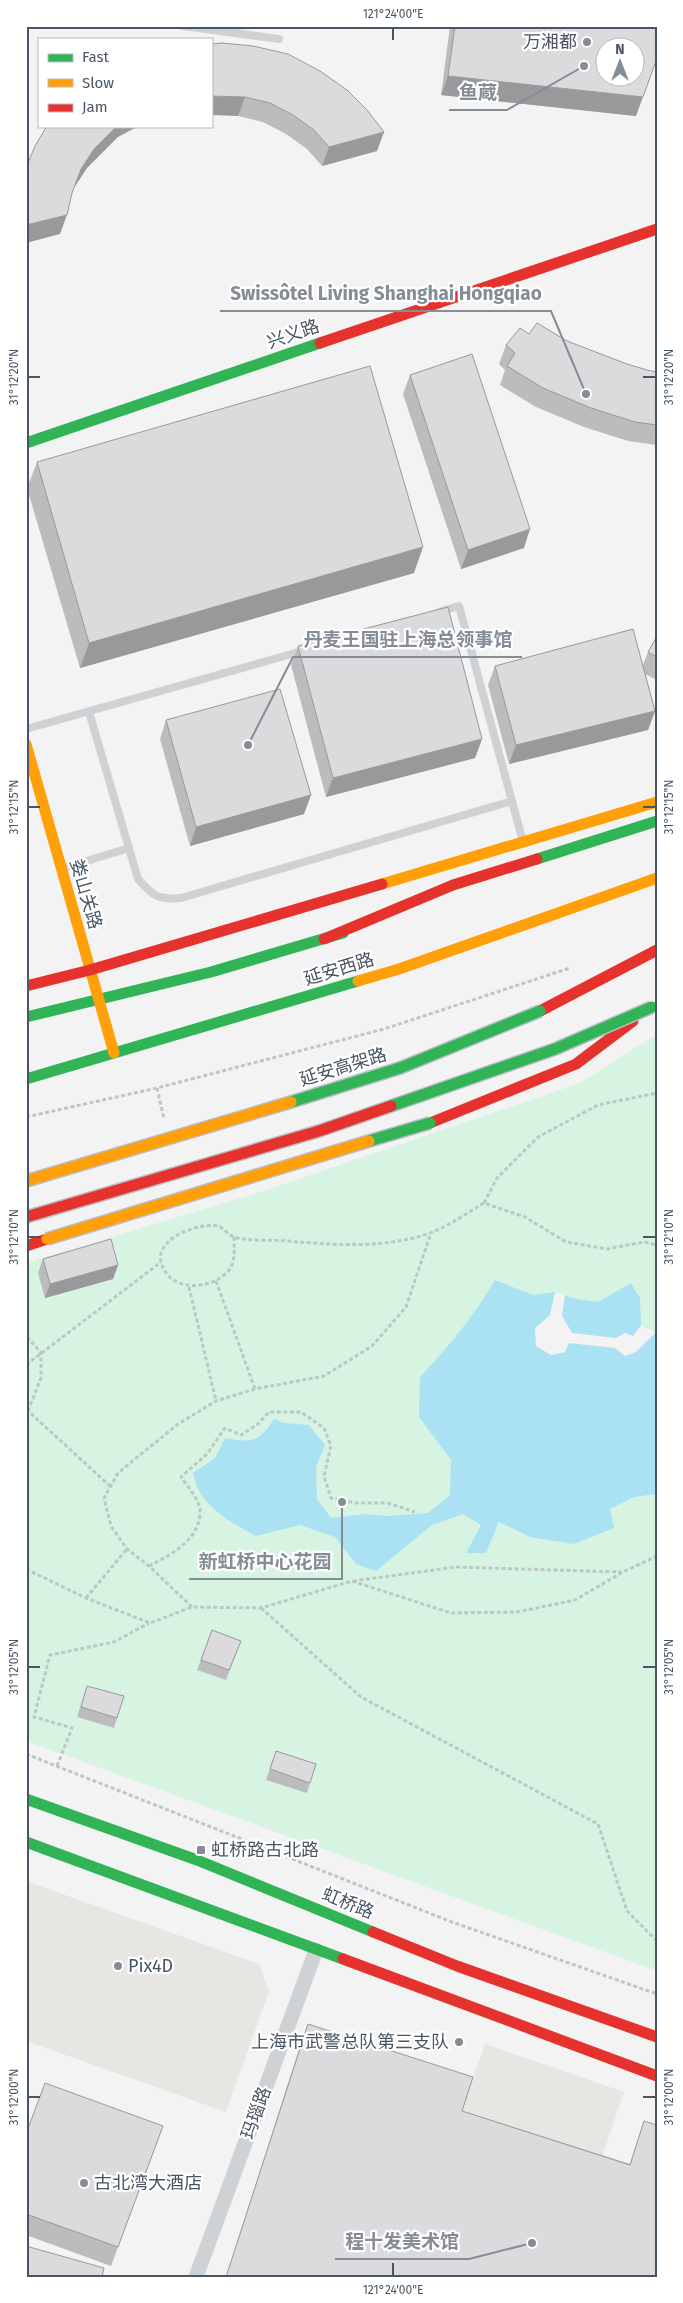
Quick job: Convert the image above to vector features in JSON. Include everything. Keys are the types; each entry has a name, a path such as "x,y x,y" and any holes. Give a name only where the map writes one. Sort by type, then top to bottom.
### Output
{"main road":[{"name":"兴义路","path":"26,444 657,229"},
{"name":"娄山关路","path":"26,744 114,1053"},
{"path":"26,986 90,970 657,802"},
{"path":"324,939 453,885 657,821"},
{"path":"552,867 657,833"},
{"name":"延安西路","path":"26,1079 399,969 657,878"},
{"name":"延安西路","path":"26,1017 97,998 211,972 447,900"},
{"name":"延安高架路","path":"26,1181 400,1068 540,1012 657,950"},
{"path":"26,1216 319,1131 555,1049 654,1005"},
{"path":"26,1246 430,1123 576,1064 654,1005"},
{"name":"虹桥路","path":"26,1799 197,1860 457,1966 657,2037"},
{"path":"26,1842 657,2076"}],"street":[{"name":"玛瑙路","path":"196,2277 316,1950"}],"lane":[{"path":"183,26 279,39"},
{"path":"430,614 459,606 523,841"},
{"path":"26,729 317,647"},
{"path":"89,712 138,879 149,891 163,899 181,898 512,801"},
{"path":"61,869 129,848"}],"path":[{"path":"26,1117 157,1088 384,1029 576,966"},
{"path":"234,1237 234,1255 230,1269 216,1281 189,1287 170,1278 161,1262 162,1250 173,1238 191,1229 219,1226 234,1237 325,1244 385,1244 431,1232 484,1203 498,1178 538,1137 598,1105 657,1093"},
{"path":"484,1203 525,1217 566,1242 607,1249 644,1242 657,1245"},
{"path":"192,1607 149,1566 127,1549 111,1526 104,1498 118,1473 178,1424 216,1401 255,1390 324,1376 372,1346 406,1308 431,1232"},
{"path":"26,1365 161,1262"},
{"path":"216,1281 255,1390"},
{"path":"189,1287 216,1401"},
{"path":"26,1339 29,1339 41,1353 40,1378 27,1410 111,1487"},
{"path":"149,1566 178,1551 194,1532 200,1514 196,1498 181,1477 207,1454 226,1428 242,1435 269,1412 301,1412 324,1428 331,1446 324,1476 331,1498 356,1503 388,1503 415,1512"},
{"path":"86,1598 127,1549"},
{"path":"352,1581 451,1613 517,1612 575,1600 622,1572 657,1556"},
{"path":"57,1766 72,1728 34,1717 50,1655 114,1642 150,1623 192,1607 261,1608 352,1581 456,1566 622,1572"},
{"path":"26,1569 86,1598 150,1623"},
{"path":"261,1608 361,1697 598,1824 627,1911 657,1941"},
{"path":"26,1754 452,1922 657,1994"}],"shaded area":[{"path":"26,1881 259,1964 269,1991 226,2112 26,2041"},
{"path":"485,2044 624,2092 601,2160 461,2111"}],"green space":[{"path":"657,1034 657,1971 26,1741 26,1263 260,1192 580,1083"}],"water":[{"path":"495,1280 533,1295 555,1292 576,1299 598,1302 631,1283 640,1298 641,1325 657,1332 657,1494 634,1497 610,1509 614,1528 574,1544 530,1537 499,1522 486,1553 466,1553 481,1525 463,1514 432,1525 376,1571 356,1564 335,1537 300,1525 256,1536 226,1518 208,1503 201,1494 193,1473 215,1458 225,1438 254,1439 269,1427 274,1419 284,1423 309,1425 325,1445 316,1467 317,1499 331,1518 365,1514 387,1516 428,1513 450,1495 451,1460 419,1417 420,1377 460,1330"}],"pier":[{"path":"555,1292 565,1295 562,1316 572,1333 616,1338 625,1333 633,1336 641,1325 656,1332 636,1352 625,1356 615,1348 569,1343 565,1352 551,1355 536,1346 535,1328 550,1315"}],"building":[{"path":"455,26 657,26 657,58 643,97 448,76"},
{"path":"212,44 253,46 288,54 320,71 347,90 367,110 384,132 329,147 314,130 293,115 270,103 245,97 212,96"},
{"path":"46,128 115,128 94,149 81,169 72,193 67,215 26,225 26,168 35,146"},
{"path":"537,323 567,341 627,364 657,372 657,425 635,422 591,408 543,388 507,366 515,353 506,345 520,328 529,334"},
{"path":"472,354 530,529 468,550 410,375"},
{"path":"370,366 423,547 89,643 37,462"},
{"path":"448,607 482,739 333,778 298,646"},
{"path":"633,629 655,711 516,745 495,666"},
{"path":"657,636 657,657 648,652"},
{"path":"280,689 311,795 196,827 166,720"},
{"path":"111,1239 118,1265 50,1284 43,1259"},
{"path":"212,1630 241,1641 229,1670 201,1660"},
{"path":"87,1686 124,1696 117,1718 81,1707"},
{"path":"276,1751 316,1764 310,1783 270,1769"},
{"path":"308,2024 473,2077 462,2111 630,2165 644,2121 657,2125 657,2277 226,2277"},
{"name":"古北湾大酒店","path":"45,2083 163,2126 118,2247 26,2214 26,2134"},
{"path":"26,2246 104,2268 102,2277 26,2277"}],"traffic: fast":[{"path":"26,443 320,343"},
{"path":"537,859 657,821"},
{"path":"26,1017 211,972 343,933"},
{"path":"26,1079 358,981"},
{"path":"391,1106 555,1049 652,1007"},
{"path":"291,1102 400,1068 540,1011"},
{"path":"369,1141 430,1123"},
{"path":"26,1799 197,1860 373,1932"},
{"path":"26,1842 343,1959"}],"traffic: slow":[{"path":"26,744 114,1053"},
{"path":"382,884 657,802"},
{"path":"358,981 399,969 657,878"},
{"path":"26,1181 291,1102"},
{"path":"47,1239 369,1141"}],"traffic: jam":[{"path":"320,343 657,229"},
{"path":"324,939 453,885 537,859"},
{"path":"26,986 90,970 382,884"},
{"path":"540,1011 657,950"},
{"path":"430,1123 576,1064 633,1021"},
{"path":"26,1217 319,1131 391,1106"},
{"path":"26,1246 47,1239"},
{"path":"373,1932 457,1966 657,2037"},
{"path":"343,1959 657,2076"}],"place":[{"name":"万湘都","path":"587,42"},
{"name":"鱼蔵","path":"584,66"},
{"name":"Swissôtel Living Shanghai Hongqiao","path":"586,394"},
{"name":"丹麦王国驻上海总领事馆","path":"248,745"},
{"name":"新虹桥中心花园","path":"342,1502"},
{"name":"虹桥路古北路","path":"201,1850"},
{"name":"Pix4D","path":"118,1966"},
{"name":"上海市武警总队第三支队","path":"459,2042"},
{"name":"古北湾大酒店","path":"84,2183"},
{"name":"程十发美术馆","path":"532,2243"}]}
